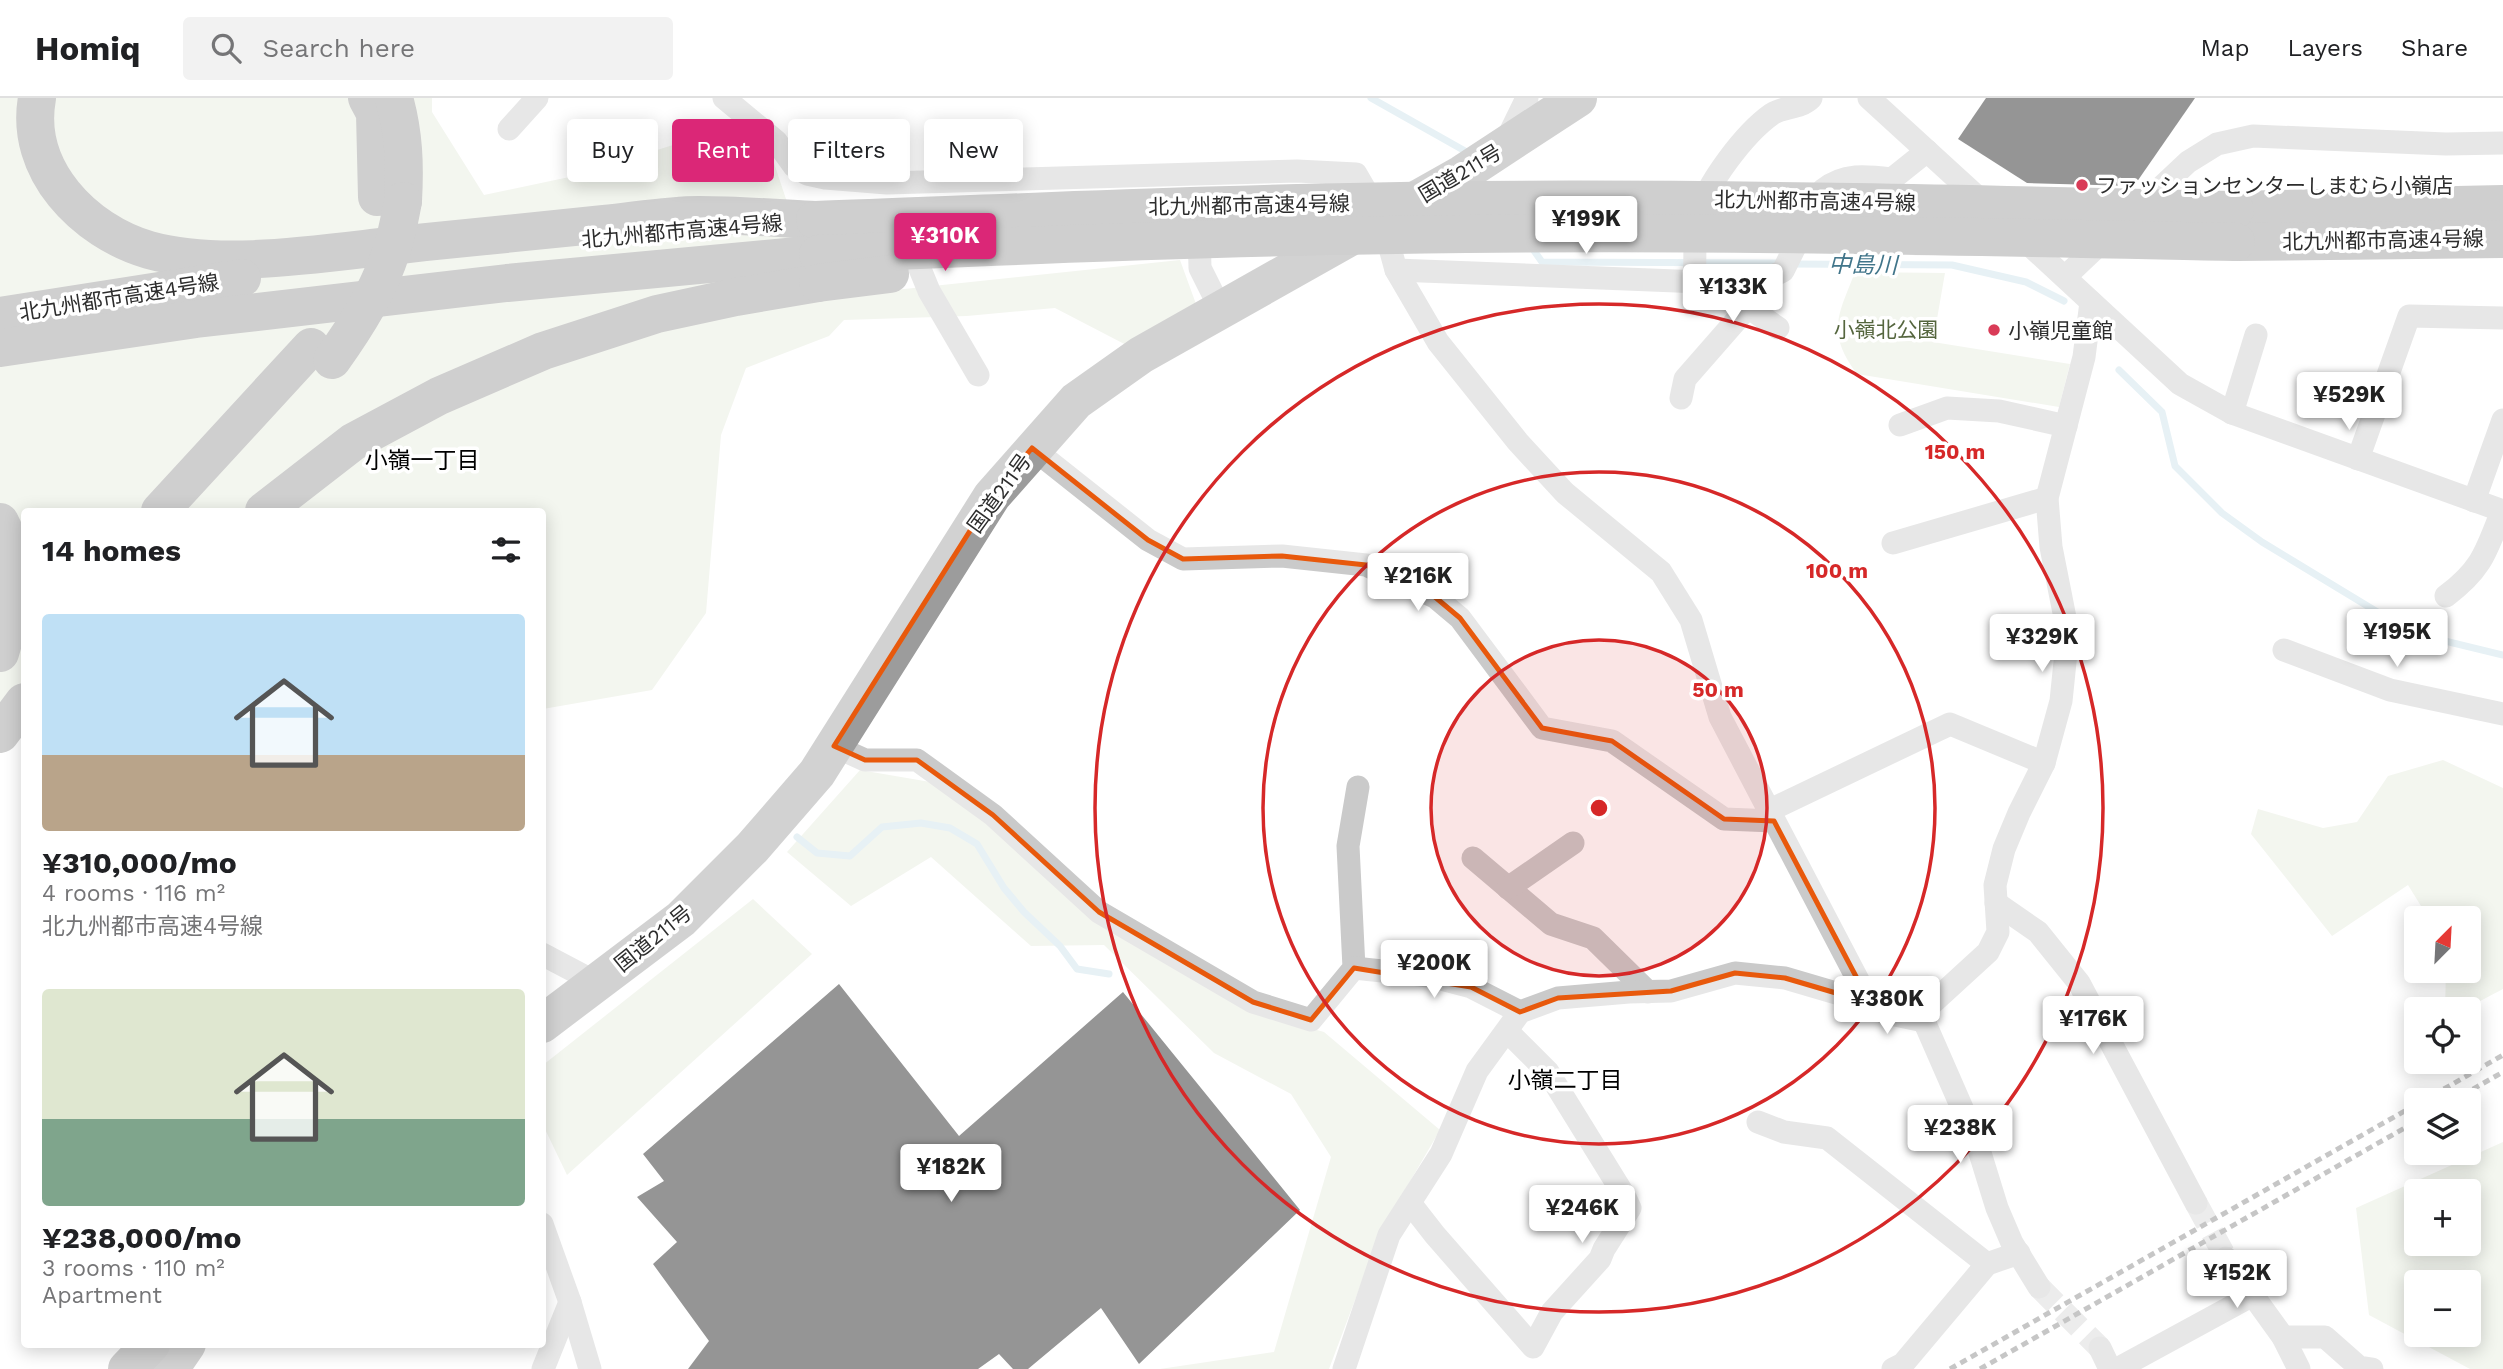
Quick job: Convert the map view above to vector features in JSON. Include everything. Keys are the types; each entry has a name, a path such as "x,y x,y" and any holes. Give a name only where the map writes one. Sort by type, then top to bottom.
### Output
{"highway":[{"path":"37,98 35,110 40,149 57,187 84,217 117,238 150,250 190,258 237,260 697,215 817,252"},
{"path":"367,98 375,113 390,199"},
{"path":"196,508 322,354 334,314 405,162 401,124 394,98"},
{"name":"国道211号","path":"546,1021 681,919 734,866 817,773 992,496 1076,401 1141,355 1382,219 1504,147 1578,98"},
{"name":"北九州都市高速4号線","path":"0,348 196,319 507,283 817,252 1151,207 1470,200 1862,200 2236,226 2503,239"},
{"name":"北九州都市高速4号線","path":"0,316 194,285 427,255 615,236 817,252 1153,239 1509,234 1864,235 2236,226 2503,204"},
{"path":"268,508 353,442 439,396 543,351 657,314 736,297 817,252"},
{"path":"163,508 322,354"},
{"path":"0,522 5,531 15,574 9,621 0,653"},
{"path":"0,684 21,662"},
{"path":"0,734 21,706"},
{"path":"0,754 21,734"},
{"path":"127,1369 147,1348"},
{"path":"151,1369 164,1348"},
{"path":"170,1369 184,1348"}],"street":[{"path":"509,129 537,98"},
{"path":"724,98 776,141 794,166 807,174 825,178 887,183 1297,171 1356,174 1382,219 1396,270 1438,342 1518,442 1564,493 1661,572 1690,620 1720,717 1870,1003"},
{"path":"1504,147 1527,98"},
{"path":"1694,278 1697,218 1709,190 1747,135 1775,112 1805,103 1811,98"},
{"path":"1868,98 2180,384 2232,413 2503,511 2484,556 2467,580 2446,596"},
{"path":"2065,277 2188,162 2217,145 2253,136 2446,144 2503,143"},
{"path":"1396,270 1760,282 1783,271 1823,190 1832,183 1858,175 1892,179 1927,151"},
{"path":"1198,174 1200,268 1221,310"},
{"path":"887,183 929,291 978,375"},
{"path":"1742,282 1748,307 1778,328"},
{"path":"2039,1287 1997,1208 1976,1140 1924,1021 1929,1006 1988,952 1997,932 1995,885 2004,849 2044,763 2061,701 2068,633 2050,547 2047,498 2084,357 2091,302"},
{"path":"1681,398 1685,379 1748,307"},
{"path":"2358,459 2409,316 2503,318"},
{"path":"2232,413 2256,335"},
{"path":"1900,425 1947,408 1999,411 2066,426"},
{"path":"2474,500 2503,420"},
{"path":"1032,448 1148,540 1183,559 1282,556 1366,565 1435,597 1460,618 1542,728 1612,741 1724,819 1771,816 1950,724 2044,763"},
{"path":"1893,543 2047,498"},
{"path":"2284,650 2390,690 2503,714"},
{"path":"834,746 865,760 917,760 993,815 1099,912 1253,1002 1311,1020 1354,968 1348,846 1358,788"},
{"path":"1508,888 1573,842"},
{"path":"1473,858 1551,924 1592,939 1648,992"},
{"path":"1996,902 2038,932 2079,983 2196,1203"},
{"path":"546,956 597,983"},
{"path":"1354,968 1429,976 1461,984 1520,1012"},
{"path":"1344,1369 1389,1235 1441,1154 1477,1071 1520,1012 1558,998 1671,991 1735,973 1785,978 1870,1003 1885,1013 1924,1021"},
{"path":"1410,1203 1533,1347 1552,1312 1600,1259 1630,1208 1548,1072 1507,1031"},
{"path":"1758,1122 1784,1132 1828,1138 1987,1264"},
{"path":"546,1235 590,1369"},
{"path":"1893,1369 1903,1364 1987,1264 2019,1253"},
{"path":"2226,1258 2283,1337 2299,1369"},
{"path":"2117,1369 2253,1295"},
{"path":"544,1369 570,1302"},
{"path":"2283,1337 2325,1337 2359,1367 2372,1369"},
{"path":"2100,1348 2110,1369"}],"highlighted area":[{"path":"1032,448 1148,540 1183,559 1282,556 1366,565 1435,597 1460,618 1542,728 1612,741 1724,819 1774,821 1870,1003 1785,978 1735,973 1671,991 1558,998 1520,1012 1471,987 1354,968 1311,1020 1253,1002 1099,912 993,815 917,760 865,760 834,746 992,496"}],"green space":[{"path":"0,98 432,98 432,112 484,195 567,177 567,182 658,182 658,150 672,145 672,182 774,182 774,163 819,298 1180,260 1196,304 1132,348 1055,308 967,316 844,320 829,336 746,368 721,435 706,613 652,690 546,708 546,508 21,508 21,718 0,708"},
{"name":"小嶺北公園","path":"1855,272 1945,273 1933,342 2070,364 2059,407 1857,374 1841,347 1838,335 1840,313"},
{"path":"2443,760 2503,788 2503,989 2481,1001 2481,997 2445,997 2446,984 2482,984 2482,906 2421,906 2408,885 2332,936 2251,834 2258,809 2323,828 2357,822 2388,776"},
{"path":"860,770 942,784 1253,1012 1324,1032 1440,1130 1381,1231 1329,1369 1160,1369 1274,1352 1331,1157 1291,1094 1214,1053 1104,945 1031,946 931,857 851,906 787,852"},
{"path":"753,899 812,954 567,1175 546,1131 546,1063"},
{"path":"2503,1142 2503,1369 2470,1369 2429,1347 2481,1347 2481,1270 2404,1270 2404,1334 2369,1315 2356,1208 2404,1186 2404,1256 2481,1256 2481,1179 2421,1179 2452,1165 2481,1165 2481,1152"}],"building":[{"name":"ファッションセンターしまむら小嶺店","path":"1986,98 2195,98 2134,186 2027,183 1958,139"},
{"path":"839,984 959,1136 1123,992 1300,1210 1139,1364 1101,1308 1028,1369 1013,1369 999,1354 978,1369 688,1369 709,1341 653,1264 677,1242 637,1197 664,1181 643,1154"}],"waterway":[{"name":"中島川","path":"1371,98 1465,151"},
{"name":"中島川","path":"1530,245 1542,262 1779,263"},
{"name":"中島川","path":"1791,264 1952,265 2026,282 2064,301"},
{"name":"中島川","path":"2119,370 2162,412 2175,466 2222,513 2262,542 2412,633 2503,655"},
{"path":"797,837 817,853 850,856 882,827 921,823 950,828 977,844 1004,888 1024,912 1060,946 1077,969 1109,974"}],"tunnel":[{"path":"2196,1203 2226,1258"},
{"path":"2039,1287 2100,1348"}],"railway":[{"path":"2446,1088 2503,1055"},
{"path":"2475,1088 2503,1072"},
{"path":"1950,1369 2404,1111"},
{"path":"1980,1369 2404,1128"}],"place":[{"name":"ファッションセンターしまむら小嶺店","path":"2082,185"},
{"name":"小嶺児童館","path":"1994,330"}],"district":[{"name":"小嶺一丁目","path":"422,460"},
{"name":"小嶺二丁目","path":"1565,1080"}]}
